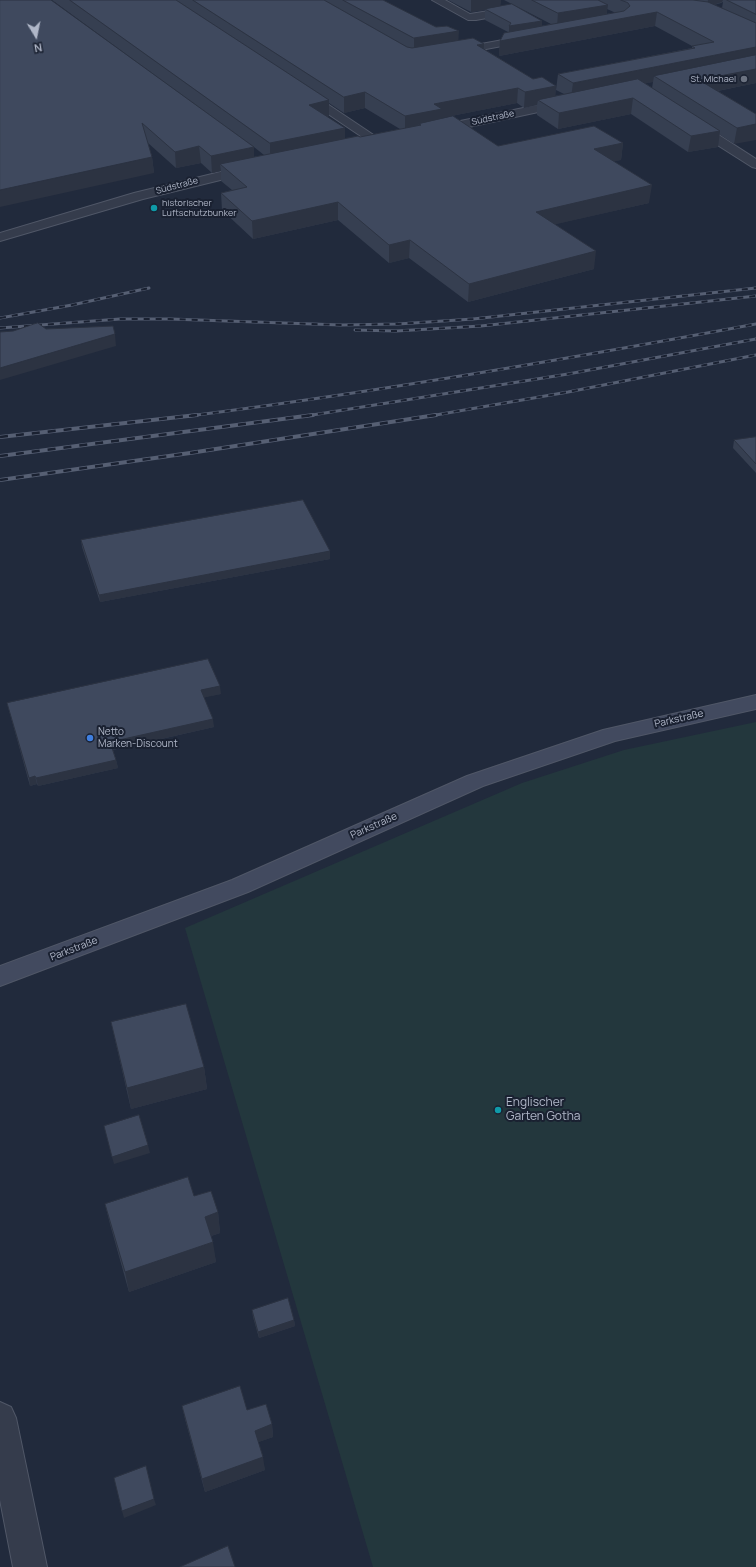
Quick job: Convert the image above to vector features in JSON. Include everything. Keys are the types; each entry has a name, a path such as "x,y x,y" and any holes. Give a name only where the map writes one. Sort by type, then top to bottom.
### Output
{"street":[{"path":"437,0 468,17 517,12 502,3"},
{"path":"446,53 541,36"},
{"path":"475,48 493,58"},
{"path":"292,85 378,142"},
{"name":"Südstraße","path":"423,133 573,102 553,94"},
{"path":"682,117 756,164"},
{"path":"364,145 393,139"},
{"name":"Südstraße","path":"0,237 139,196 260,167"},
{"name":"Parkstraße","path":"0,976 240,886 474,781 611,735 756,702"},
{"path":"0,1418 30,1567"}],"shaded area":[{"name":"Englischer Garten Gotha","path":"756,722 756,1567 373,1567 185,928 522,783 624,750"}],"building":[{"path":"0,0 51,0 254,147 211,156 199,146 175,152 142,123 152,157 0,190"},
{"path":"70,0 176,0 329,100 309,105 345,128 270,143"},
{"path":"193,0 324,0 407,47 412,48 473,38 484,44 477,45 533,79 542,77 556,86 525,92 518,88 434,104 442,109 405,116 365,92 344,97"},
{"path":"343,0 383,0 436,27 447,26 459,31 414,38"},
{"path":"532,0 598,0 608,5 558,13"},
{"path":"621,0 693,0 708,2 756,23 756,47 573,83 558,74 695,48 692,46 714,42 657,12 500,41 504,33 624,11 630,6 628,3"},
{"path":"727,0 756,0 756,14"},
{"path":"512,4 542,21 509,26 511,23 485,9"},
{"path":"756,55 756,69 699,80 756,114 756,124 737,128 654,76"},
{"path":"638,79 720,131 691,136 633,98 559,113 538,100"},
{"path":"453,116 498,146 594,126 623,143 594,149 652,185 536,212 596,251 469,284 410,240 389,245 338,202 252,221 221,193 247,187 220,164 358,136 360,137 421,125 418,124"},
{"path":"38,323 46,329 113,326 115,334 0,368 0,332 13,331"},
{"path":"756,437 756,464 734,440"},
{"path":"303,500 330,551 99,595 81,540"},
{"name":"Netto Marken-Discount","path":"208,659 220,686 201,690 213,719 110,742 116,760 36,778 35,776 29,778 7,703"},
{"path":"186,1004 204,1067 127,1088 111,1022"},
{"path":"139,1115 148,1145 112,1157 104,1126"},
{"path":"188,1177 194,1196 211,1191 218,1212 205,1217 213,1242 125,1272 105,1204"},
{"path":"288,1298 294,1320 258,1332 252,1310"},
{"path":"240,1386 247,1410 266,1404 272,1424 255,1431 263,1457 202,1479 182,1406"},
{"path":"146,1466 154,1499 122,1511 114,1478"},
{"path":"228,1546 235,1567 180,1567"}],"railway":[{"path":"0,318 72,305 149,288"},
{"path":"0,328 120,319 170,319 341,325 398,324 473,319 756,288"},
{"path":"355,330 396,331 481,326 756,296"},
{"path":"196,415 402,386 615,350 756,324"},
{"path":"309,416 568,374 756,339"},
{"path":"434,415 568,392 756,355"},
{"path":"0,437 196,415"},
{"path":"189,416 196,415"},
{"path":"309,416 313,415"},
{"path":"0,480 190,453 434,415"},
{"path":"0,456 309,416"}],"place":[{"name":"St. Michael","path":"744,79"},
{"name":"historischer Luftschutzbunker","path":"154,208"},
{"name":"Netto Marken-Discount","path":"90,738"},
{"name":"Englischer Garten Gotha","path":"498,1110"}]}
